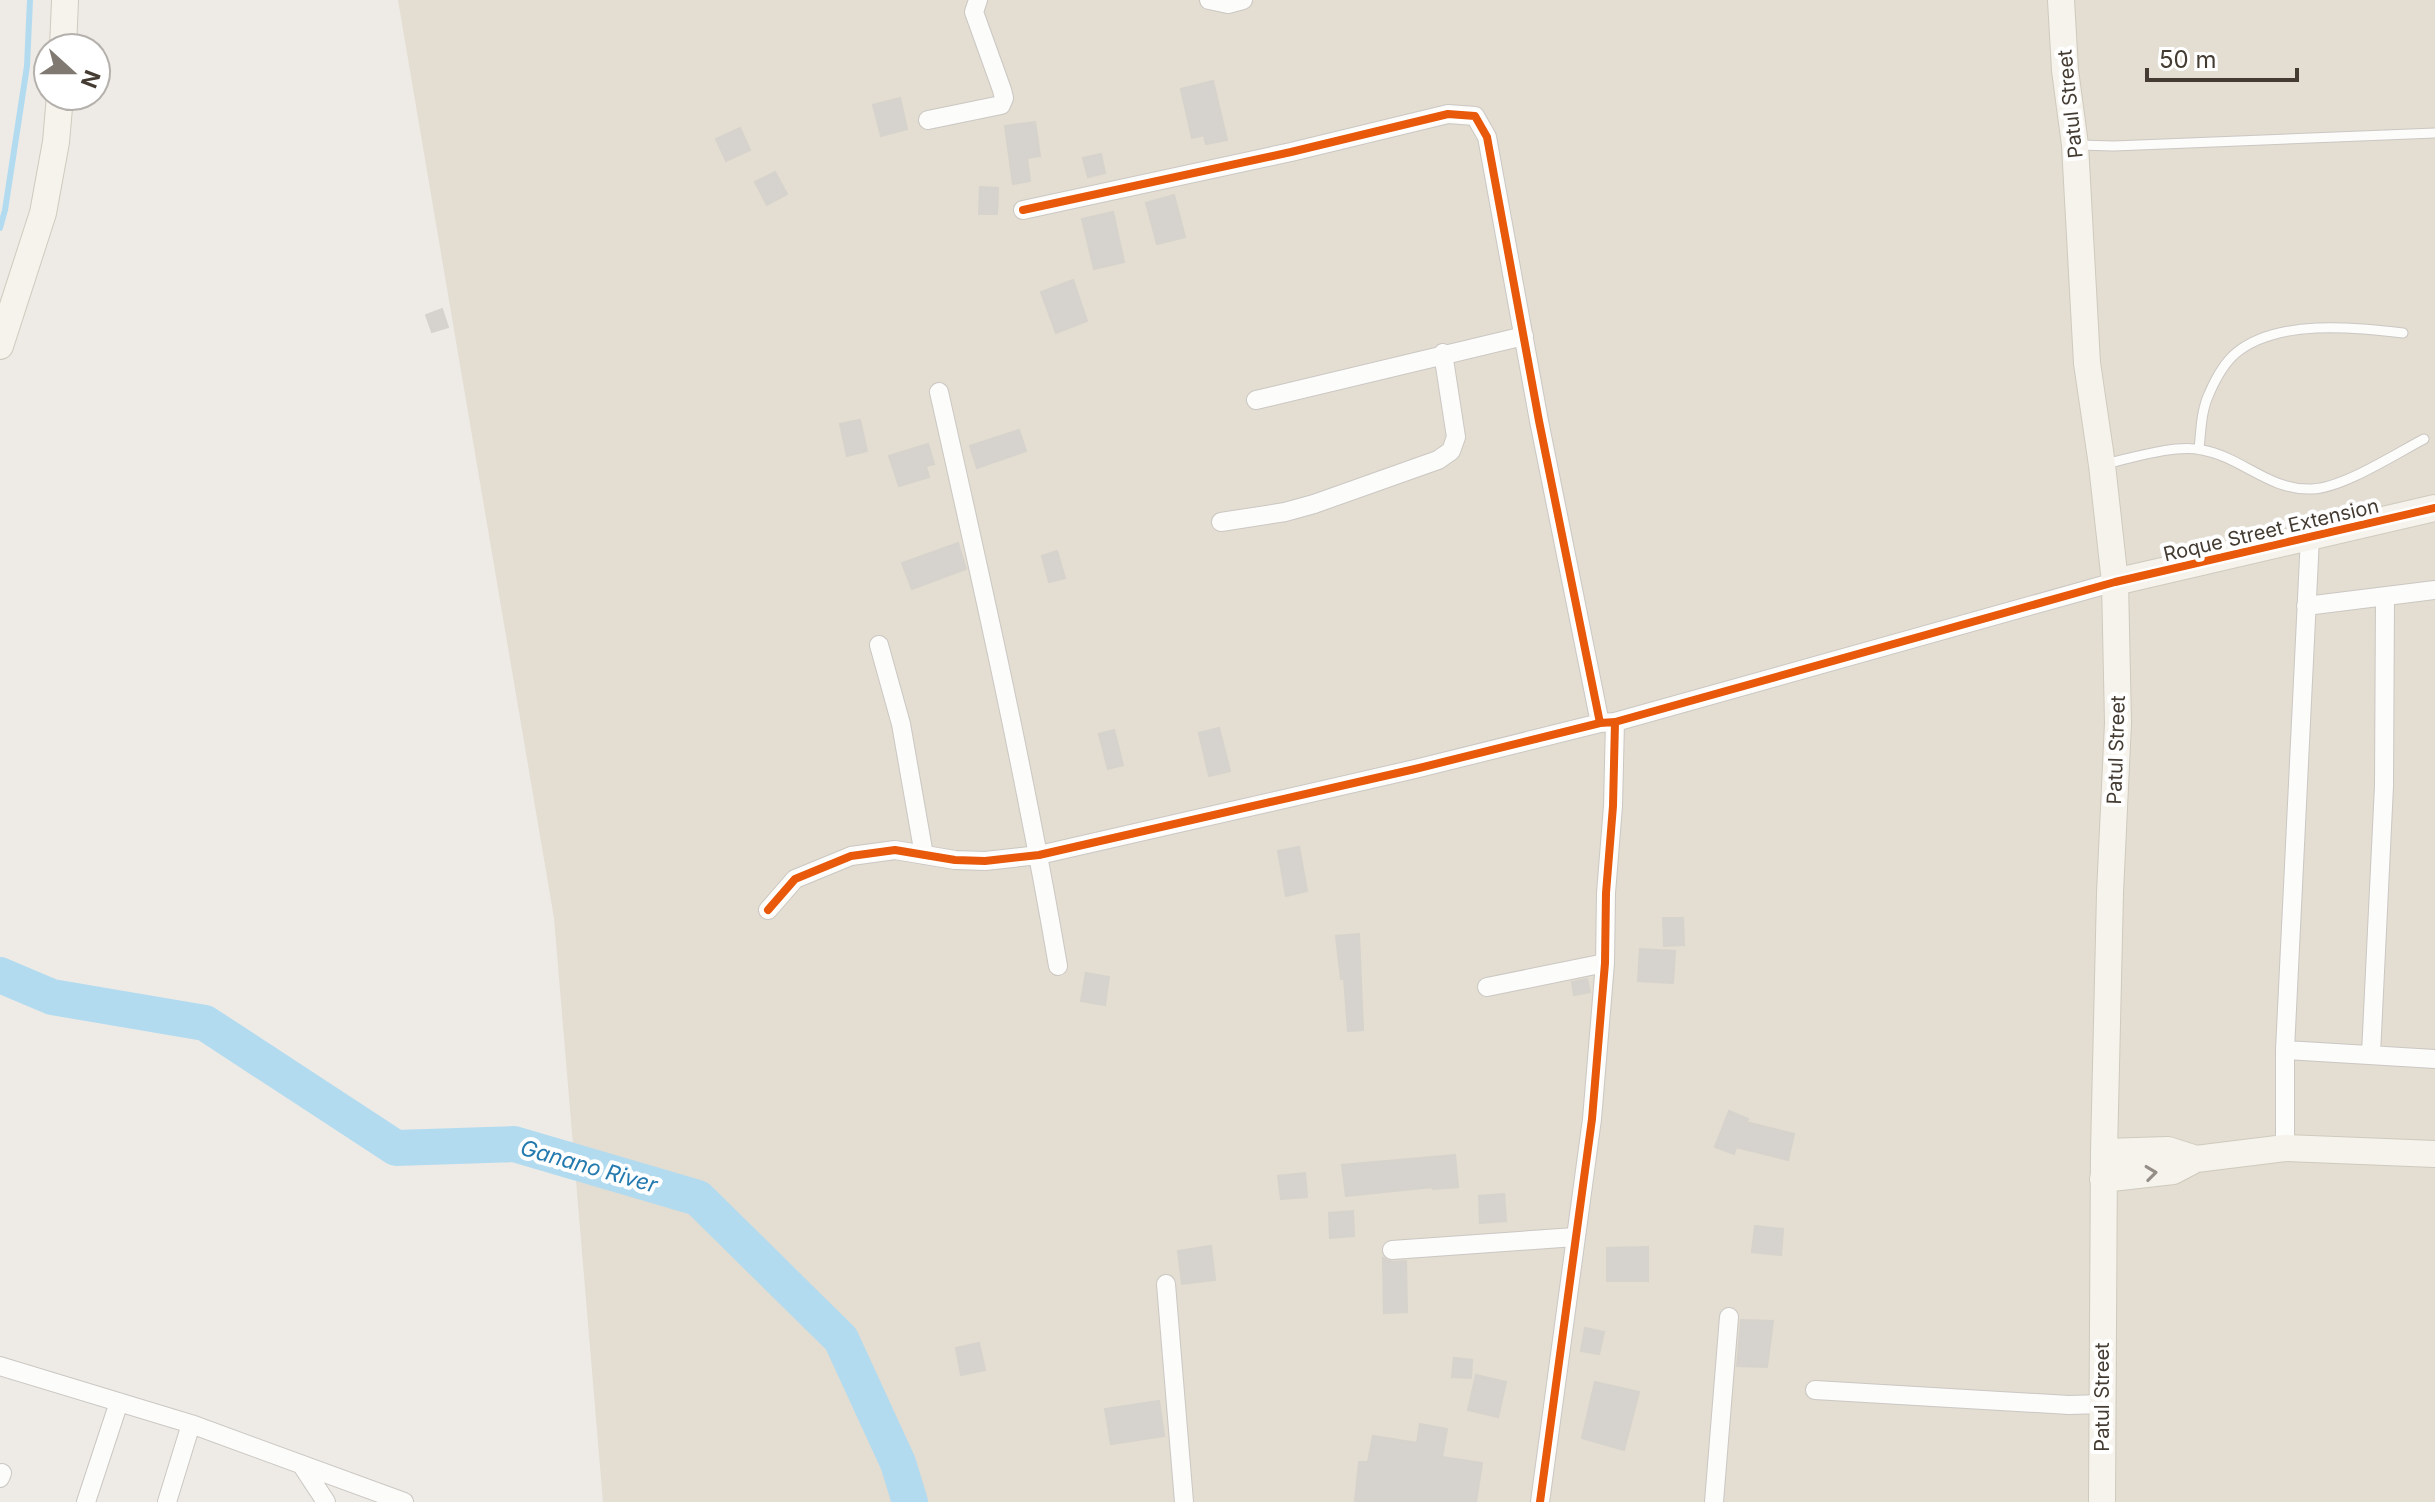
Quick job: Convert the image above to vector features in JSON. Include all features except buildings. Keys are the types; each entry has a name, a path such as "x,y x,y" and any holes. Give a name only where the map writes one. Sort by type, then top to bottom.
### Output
{"main road":[{"path":"64,32 65,0"},
{"name":"Patul Street","path":"2061,0 2065,70 2075,145 2087,363 2115,582 2118,723 2110,893 2103,1179 2102,1502"},
{"path":"0,346 43,213 59,112"},
{"name":"Roque Street Extension","path":"2115,582 2435,508"},
{"path":"2103,1179 2173,1171 2196,1159 2285,1148 2435,1154"},
{"path":"2104,1152 2168,1150 2196,1159"}],"street":[{"path":"928,120 1001,105 1004,98 974,12 978,0"},
{"path":"1209,0 1228,4 1243,0"},
{"path":"1023,210 1291,152 1448,114 1475,116 1487,137 1524,336 1607,722 1613,806 1606,893 1605,963 1592,1119 1540,1502"},
{"path":"1256,400 1524,336"},
{"path":"1221,522 1314,504 1438,460 1451,451 1456,437 1443,353"},
{"path":"939,392 1004,683 1058,966"},
{"path":"2285,1148 2285,1050 2310,537"},
{"path":"768,910 795,879 822,865 851,856 895,850 955,860 985,861 1039,855 1607,722 2115,582"},
{"path":"2306,606 2435,590"},
{"path":"2371,1054 2384,786 2385,598"},
{"path":"879,645 901,724 924,855"},
{"path":"1487,987 1605,963"},
{"path":"2285,1050 2435,1059"},
{"path":"1392,1250 1575,1237"},
{"path":"1166,1284 1184,1502"},
{"path":"1714,1502 1729,1317"},
{"path":"0,1366 191,1424 397,1501"},
{"path":"1815,1390 2069,1405 2101,1404"},
{"path":"86,1502 119,1402"},
{"path":"167,1502 191,1424"},
{"path":"301,1464 326,1502"}],"lane":[{"path":"2075,145 2435,133"},
{"path":"2199,449 2207,397 2219,373 2235,354 2255,342 2313,329 2354,327 2403,333"},
{"path":"2102,465 2159,453 2199,449 2215,453 2271,482 2297,489 2315,489 2347,478 2424,439"}],"shaded area":[{"path":"398,0 2435,0 2435,1502 603,1502 554,918"}],"waterway":[{"path":"0,228 27,66 30,0"},
{"name":"Ganano River","path":"0,975 52,997 205,1023 396,1148 514,1144 698,1198 841,1339 898,1463 910,1502"}],"cycle path":[{"path":"1023,210 1291,152 1448,114 1475,116 1487,137 1539,421 1600,723"},
{"path":"768,910 795,879 851,856 895,850 955,860 985,861 1039,855 1415,769 1600,723 1615,722 2115,582 2435,508"},
{"path":"1540,1502 1592,1119 1605,963 1615,722"}]}
